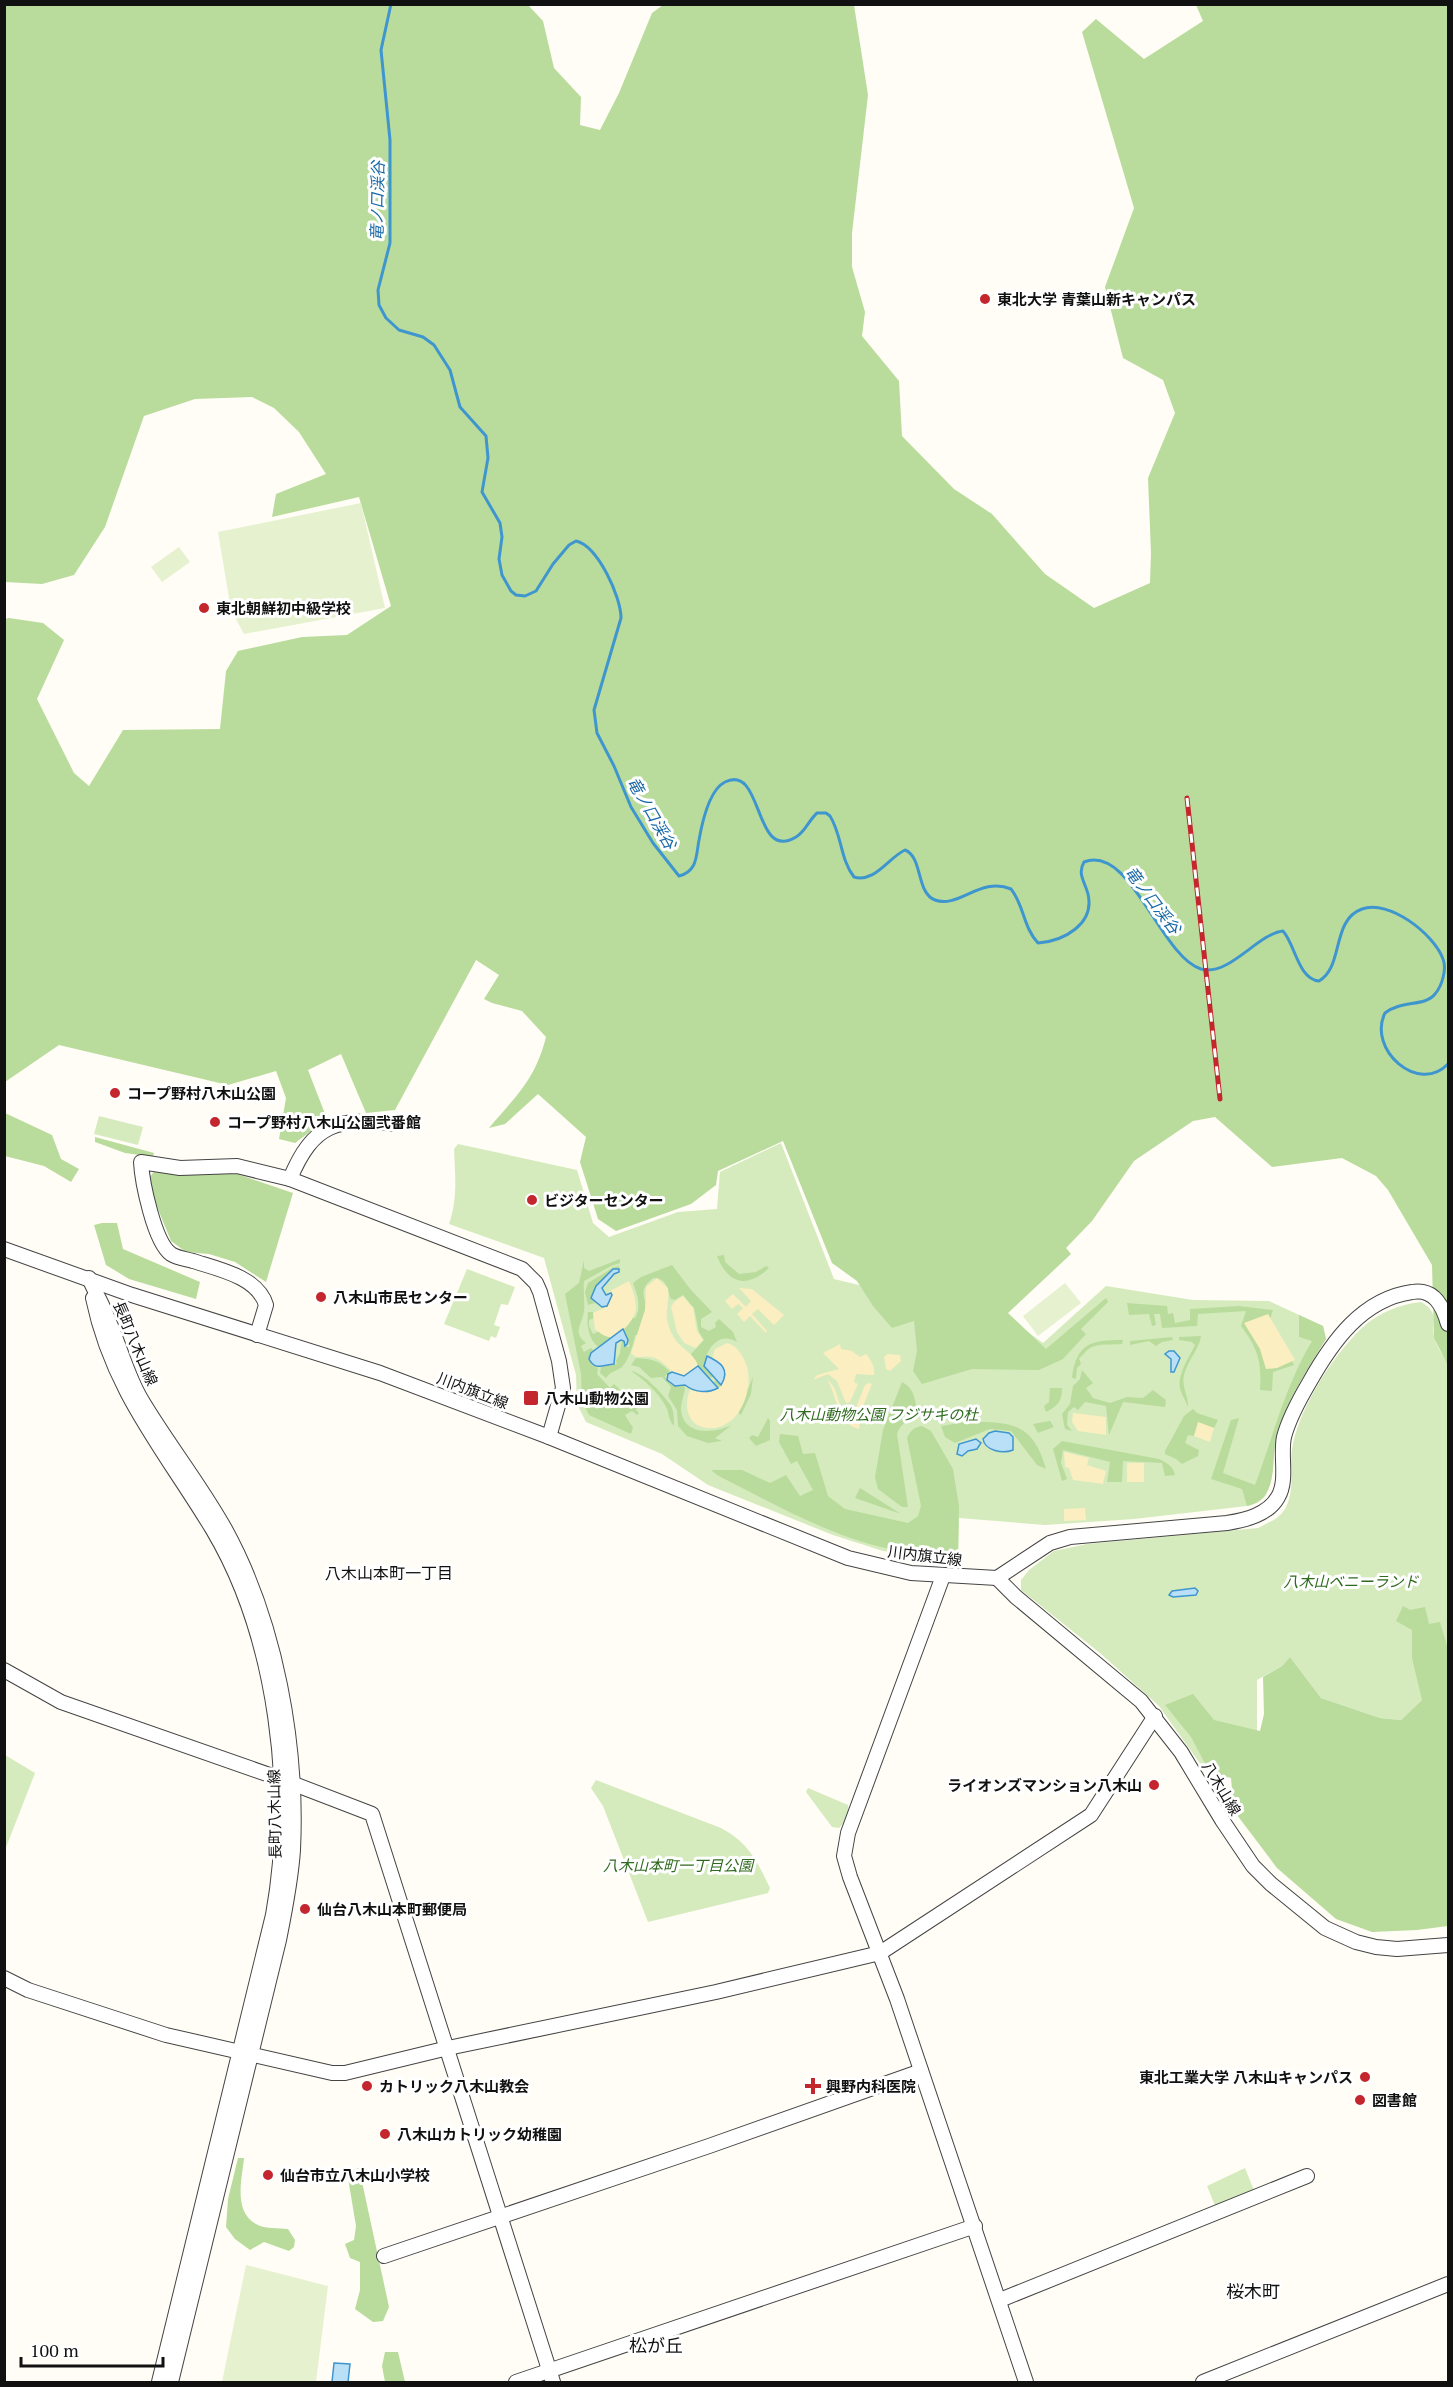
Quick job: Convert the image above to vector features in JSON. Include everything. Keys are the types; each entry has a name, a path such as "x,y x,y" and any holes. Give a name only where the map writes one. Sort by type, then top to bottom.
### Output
{"street":[{"path":"290,1179 305,1148 320,1133 351,1121 367,1120 395,1124"},
{"path":"257,1335 266,1305 259,1291 238,1276 181,1258 166,1249 160,1238 142,1184 141,1162 180,1168 237,1166 290,1179 514,1264 529,1275 540,1292 563,1377 561,1399 549,1437"},
{"name":"川内旗立線","path":"4,1250 257,1335 357,1364 549,1437 848,1558 911,1573 997,1578"},
{"path":"89,1278 99,1329 120,1381 132,1405 214,1533 244,1597 263,1657 286,1781 278,1889 245,2053 171,2382"},
{"path":"997,1578 1050,1543 1070,1538 1227,1523 1245,1520 1260,1514 1274,1502 1281,1489 1284,1438 1299,1401 1328,1352 1351,1324 1382,1300 1401,1293 1416,1291 1432,1295 1438,1301 1449,1324"},
{"path":"943,1576 845,1844 844,1856 849,1877 880,1953 975,2226 1026,2382"},
{"name":"八木山線","path":"997,1578 1016,1597 1141,1701 1181,1752 1248,1860 1271,1884 1325,1928 1356,1942 1376,1947 1397,1949 1449,1945"},
{"path":"4,1670 61,1702 286,1781 372,1814 551,2377"},
{"path":"4,1978 28,1990 166,2035 332,2073 345,2073 448,2048 716,1992 880,1953 1091,1815 1155,1716"},
{"path":"159,2382 245,2053"},
{"path":"384,2256 709,2146 921,2071"},
{"path":"1000,2300 1307,2176"},
{"path":"516,2382 551,2377 975,2226"},
{"path":"1203,2382 1449,2284"}],"green space":[{"path":"5,5 528,5 543,21 554,68 581,97 580,125 600,130 619,93 652,13 663,5 854,5 868,95 852,233 852,267 865,312 862,336 899,381 902,436 954,489 992,514 1045,574 1094,608 1150,583 1148,478 1175,413 1163,380 1123,358 1105,287 1134,208 1082,32 1096,19 1144,59 1203,21 1196,5 1448,5 1448,1366 1434,1338 1432,1265 1388,1190 1376,1176 1342,1158 1272,1167 1215,1117 1193,1121 1134,1161 1092,1221 1066,1248 1071,1254 1008,1313 1046,1349 1106,1298 1108,1302 1081,1329 1086,1334 1063,1359 1039,1370 972,1369 922,1384 913,1371 917,1351 914,1321 892,1328 873,1306 857,1281 832,1263 783,1141 718,1171 716,1185 691,1204 616,1231 598,1219 580,1162 586,1137 538,1094 505,1124 489,1128 531,1076 546,1037 522,1011 484,999 499,975 476,960 395,1110 366,1113 341,1054 308,1070 327,1119 295,1143 279,1139 286,1098 276,1071 228,1085 59,1045 5,1082 5,619 43,623 64,640 37,699 74,773 89,786 123,730 220,729 226,671 238,651 302,637 347,635 391,606 359,497 272,517 276,494 326,474 299,432 274,408 252,397 195,399 144,416 105,527 74,575 42,584 5,582"},
{"path":"361,503 385,608 244,634 231,610 218,532"},
{"path":"179,547 190,562 162,582 151,567"},
{"path":"5,1113 52,1135 61,1159 79,1169 71,1182 44,1166 5,1156"},
{"path":"99,1116 143,1127 138,1145 94,1134"},
{"path":"95,1137 154,1153 153,1157 125,1153 95,1142"},
{"name":"八木山動物公園 フジサキの杜","path":"781,1143 834,1279 859,1285 965,1287 1043,1343 1106,1286 1193,1300 1269,1301 1323,1326 1326,1339 1282,1418 1275,1446 1272,1479 1264,1496 1258,1502 1247,1506 1134,1519 1045,1525 959,1518 958,1558 927,1557 883,1551 833,1535 708,1485 662,1454 586,1422 577,1404 576,1375 544,1258 449,1224 455,1196 454,1149 458,1144 577,1170 593,1223 609,1237 678,1212 717,1209 720,1172"},
{"path":"155,1170 237,1174 293,1193 266,1282 235,1262 209,1254 186,1252 171,1241 149,1187 150,1177"},
{"path":"117,1223 123,1249 200,1282 196,1299 129,1279 106,1265 94,1225"},
{"path":"724,1255 725,1262 739,1274 756,1272 766,1266 769,1268 761,1275 746,1281 732,1278 717,1256"},
{"path":"620,1259 620,1263 584,1281 584,1311 579,1332 586,1343 581,1346 584,1352 591,1348 594,1351 590,1353 592,1365 598,1368 597,1374 610,1388 614,1384 638,1407 637,1415 632,1411 625,1415 633,1428 631,1434 589,1415 582,1401 581,1374 565,1294 579,1283 584,1260 584,1268 589,1271"},
{"path":"672,1265 712,1312 701,1319 701,1327 709,1331 716,1327 715,1323 719,1319 733,1332 737,1342 727,1338 718,1340 711,1347 706,1356 714,1376 705,1381 692,1364 691,1354 704,1340 699,1332 694,1308 683,1295 675,1300 671,1299 664,1282 653,1278 644,1289 647,1310 640,1336 635,1335 630,1352 620,1369 606,1378 600,1373 601,1367 617,1364 622,1340 625,1346 630,1347 625,1333 601,1348 597,1346 589,1333 588,1312 593,1312 594,1318 589,1320 589,1326 593,1334 635,1318 638,1305 633,1283 641,1277"},
{"path":"619,1266 619,1269 613,1269 596,1286 591,1298 595,1303 588,1305 585,1292 588,1283 614,1267"},
{"path":"467,1269 515,1287 508,1305 501,1304 494,1325 500,1327 496,1338 491,1336 489,1341 444,1324"},
{"path":"1065,1283 1081,1303 1038,1336 1023,1316"},
{"name":"八木山ベニーランド","path":"1421,1302 1433,1315 1435,1340 1448,1366 1448,1657 1422,1700 1401,1720 1380,1718 1321,1698 1290,1657 1282,1666 1257,1680 1257,1733 1201,1765 1159,1706 1100,1653 1021,1590 1021,1580 1029,1570 1054,1551 1087,1544 1258,1528 1270,1522 1286,1507 1291,1492 1292,1452 1297,1429 1311,1397 1330,1366 1352,1338 1376,1317 1390,1310"},
{"path":"1127,1303 1167,1306 1168,1314 1173,1313 1175,1323 1190,1320 1190,1309 1239,1306 1273,1310 1269,1323 1294,1365 1273,1372 1272,1391 1260,1390 1258,1356 1241,1326 1246,1311 1198,1314 1197,1326 1162,1328 1160,1314 1154,1314 1156,1325 1152,1326 1149,1314 1129,1315"},
{"path":"1299,1315 1323,1326 1326,1339 1299,1383 1282,1418 1276,1438 1272,1479 1266,1494 1258,1502 1247,1506 1242,1489 1211,1479 1231,1420 1239,1418 1223,1473 1255,1485 1294,1376 1312,1341 1299,1337"},
{"path":"1201,1336 1184,1375 1188,1407 1180,1388 1180,1381 1183,1368 1195,1345 1192,1342 1179,1340 1179,1337"},
{"path":"1172,1337 1173,1340 1156,1346 1149,1341 1130,1345 1130,1341"},
{"path":"1123,1340 1122,1344 1097,1345 1088,1349 1079,1358 1081,1364 1077,1368 1076,1378 1072,1377 1078,1357 1087,1346 1102,1341"},
{"path":"636,1358 659,1363 670,1372 665,1376 670,1384 685,1386 681,1409 687,1424 709,1431 732,1425 715,1438 722,1441 708,1443 687,1436 678,1426 677,1410 668,1396 671,1387 662,1377 651,1378 639,1367 631,1365"},
{"path":"1082,1370 1093,1383 1086,1388 1093,1398 1110,1403 1127,1397 1143,1398 1153,1390 1166,1400 1165,1407 1123,1402 1109,1435 1106,1406 1085,1402 1078,1410 1074,1407 1068,1412 1067,1425 1072,1431 1065,1429 1062,1414 1070,1404 1073,1386 1080,1379"},
{"path":"631,1371 648,1380 668,1401 673,1411 674,1426 667,1408 658,1395"},
{"path":"753,1377 751,1394 741,1415 739,1410 710,1386 717,1379 748,1389"},
{"path":"902,1382 913,1393 917,1418 904,1423 897,1434 908,1507 902,1507 878,1489 875,1477 883,1430"},
{"path":"1050,1388 1062,1388 1061,1396 1056,1405 1046,1412 1044,1406 1049,1402"},
{"path":"1193,1409 1197,1413 1218,1420 1214,1428 1199,1423 1194,1436 1188,1435 1185,1443 1199,1450 1198,1456 1182,1464 1165,1454 1165,1451 1184,1416"},
{"path":"768,1418 770,1440 756,1446 749,1438 752,1435 758,1437"},
{"path":"1050,1421 1054,1427 1038,1433 1033,1424"},
{"path":"966,1422 1007,1424 1026,1433 1041,1453 1046,1469 1037,1465 1011,1431 990,1429 955,1443 945,1437 941,1426"},
{"path":"922,1426 931,1431 953,1469 959,1506 958,1558 894,1550 842,1535 778,1507 711,1470 742,1470 770,1483 786,1475 800,1496 813,1490 797,1461 791,1464 779,1442 780,1434 798,1436 803,1454 815,1453 828,1496 845,1509 908,1523 918,1516 921,1506 907,1438 913,1429"},
{"path":"1062,1441 1159,1459 1171,1467 1175,1475 1165,1476 1162,1463 1123,1461 1122,1482 1107,1482 1110,1462 1063,1450 1061,1463 1067,1479 1062,1481 1053,1449"},
{"path":"860,1488 901,1514 855,1498"},
{"path":"1403,1606 1410,1610 1425,1607 1429,1624 1440,1622 1448,1649 1448,1926 1372,1932 1336,1919 1277,1868 1234,1811 1231,1778 1210,1773 1191,1737 1165,1705 1193,1694 1214,1720 1260,1731 1264,1714 1263,1677 1282,1666 1290,1657 1321,1698 1380,1718 1401,1720 1422,1700 1412,1658 1412,1630 1396,1621"},
{"path":"5,1755 35,1773 5,1850"},
{"name":"八木山本町一丁目公園","path":"596,1780 721,1828 731,1834 745,1846 756,1861 770,1888 768,1893 648,1922 603,1806 591,1788"},
{"path":"808,1788 848,1805 846,1817 839,1828 832,1827 806,1792"},
{"path":"238,2158 244,2158 241,2194 244,2211 259,2226 288,2229 295,2240 294,2247 289,2251 264,2242 250,2250 235,2239 226,2227 228,2199"},
{"path":"359,2168 389,2307 383,2321 373,2322 355,2309 360,2290 360,2262 350,2258 345,2244 354,2240 356,2226 347,2172"},
{"path":"1245,2168 1255,2193 1216,2208 1207,2186"},
{"path":"246,2265 328,2286 316,2382 222,2382"},
{"path":"385,2352 398,2352 405,2382 385,2382 382,2366"}],"sand":[{"path":"657,1278 668,1288 667,1321 672,1334 694,1358 698,1366 684,1376 675,1373 655,1358 636,1357 631,1353 645,1310 646,1287"},
{"path":"629,1281 635,1298 635,1313 620,1333 612,1337 605,1336 595,1329 593,1313 604,1308 612,1293 610,1291"},
{"path":"739,1288 752,1289 784,1315 774,1325 758,1309 752,1314 767,1331 766,1333 750,1316 744,1322 737,1314 743,1308 738,1304 732,1309 725,1301 733,1294 746,1307 751,1301"},
{"path":"683,1296 693,1308 697,1331 703,1340 696,1348 684,1343 677,1332 671,1307"},
{"path":"1268,1314 1295,1360 1277,1368 1266,1369 1260,1349 1244,1323"},
{"path":"727,1343 737,1349 746,1363 749,1377 746,1398 728,1423 719,1427 701,1427 689,1415 688,1396 690,1390 710,1392 716,1390 723,1382 725,1377 723,1368 717,1360 712,1358 715,1349"},
{"path":"840,1344 841,1349 852,1351 860,1357 866,1354 874,1369 874,1375 856,1374 854,1382 858,1384 850,1402 846,1403 837,1381 828,1374 813,1380 817,1375 839,1369 823,1353"},
{"path":"888,1354 900,1355 901,1361 890,1371 886,1369 884,1357"},
{"path":"827,1380 831,1383 844,1413 849,1414 855,1410 865,1385 872,1384 862,1409 859,1429 851,1426 842,1416"},
{"path":"1073,1413 1106,1417 1106,1435 1078,1431 1072,1422"},
{"path":"1198,1422 1214,1428 1210,1442 1194,1436"},
{"path":"1064,1452 1089,1458 1087,1465 1106,1471 1103,1484 1073,1480 1069,1468 1065,1467"},
{"path":"1127,1463 1144,1463 1144,1482 1127,1482"},
{"path":"1085,1508 1086,1520 1064,1521 1064,1509"}],"water":[{"path":"613,1269 619,1269 619,1272 614,1274 602,1288 606,1295 611,1293 612,1295 607,1306 602,1307 591,1298 596,1286"},
{"path":"623,1329 628,1340 627,1344 625,1346 624,1341 621,1340 616,1343 614,1364 597,1366 591,1363 589,1359 591,1353"},
{"path":"1174,1351 1180,1358 1174,1372 1171,1372 1171,1359 1165,1354"},
{"path":"707,1356 723,1367 725,1375 721,1385 704,1366"},
{"path":"698,1366 718,1388 701,1391 685,1385 675,1386 667,1380 668,1374 672,1372 684,1376"},
{"path":"995,1431 1009,1433 1013,1437 1013,1450 991,1449 984,1443 983,1439"},
{"path":"976,1439 981,1443 977,1449 968,1451 962,1456 957,1454 959,1444"},
{"path":"1195,1588 1198,1591 1196,1595 1173,1597 1169,1595 1172,1591"},
{"path":"334,2363 350,2364 348,2382 332,2382"}],"waterway":[{"name":"竜ノ口渓谷","path":"391,4 381,50 390,140 390,243 378,290 379,305 386,318 399,330 423,337 434,345 450,370 460,407 486,436 488,458 482,492 500,523 502,537 499,559 502,575 511,591 516,595 525,596 536,591 553,564 569,545 576,541 592,552 607,574 617,598 621,618 594,710 597,733 631,807 653,843 679,876 690,870 695,862 704,816 715,792 725,782 737,780 746,786 772,837 782,841 799,835 817,813 826,813 830,816 846,863 854,877 862,878 875,873 905,850 915,860 925,890 935,900 944,902 952,900 990,886 1011,889 1019,902 1029,930 1038,943 1067,935 1082,922 1087,914 1088,894 1081,874 1084,862 1101,861 1116,869 1131,885 1172,944 1186,960 1201,969 1211,970 1222,967 1263,939 1283,931 1306,974 1319,981 1332,965 1341,933 1352,915 1362,909 1373,907 1385,909 1421,930 1438,949 1444,968 1440,987 1431,998 1398,1006 1385,1013 1381,1027 1383,1041 1398,1064 1410,1071 1423,1074 1436,1072 1448,1064"}],"railway":[{"path":"1187,798 1220,1099"}],"place":[{"name":"東北大学 青葉山新キャンパス","path":"985,299"},
{"name":"東北朝鮮初中級学校","path":"204,608"},
{"name":"コープ野村八木山公園","path":"115,1093"},
{"name":"コープ野村八木山公園弐番館","path":"215,1122"},
{"name":"ビジターセンター","path":"532,1200"},
{"name":"八木山市民センター","path":"321,1297"},
{"name":"八木山動物公園","path":"531,1398"},
{"name":"ライオンズマンション八木山","path":"1154,1785"},
{"name":"仙台八木山本町郵便局","path":"305,1909"},
{"name":"東北工業大学 八木山キャンパス","path":"1365,2077"},
{"name":"カトリック八木山教会","path":"367,2086"},
{"name":"興野内科医院","path":"813,2086"},
{"name":"図書館","path":"1360,2100"},
{"name":"八木山カトリック幼稚園","path":"385,2134"},
{"name":"仙台市立八木山小学校","path":"268,2175"}],"district":[{"name":"八木山本町一丁目","path":"389,1573"},
{"name":"桜木町","path":"1253,2291"},
{"name":"松が丘","path":"656,2345"}]}
